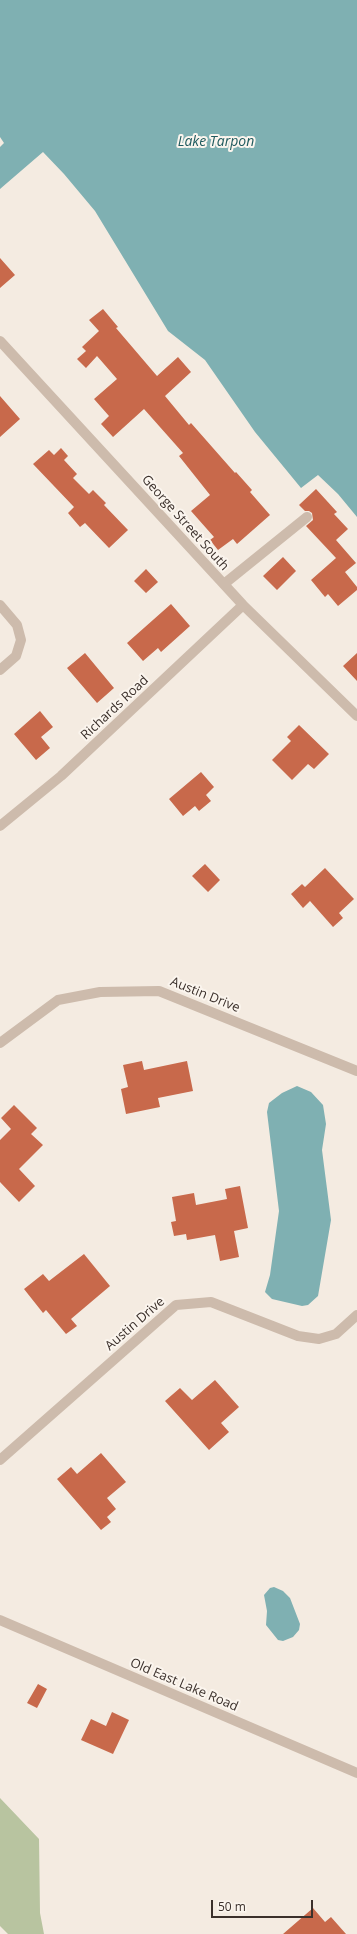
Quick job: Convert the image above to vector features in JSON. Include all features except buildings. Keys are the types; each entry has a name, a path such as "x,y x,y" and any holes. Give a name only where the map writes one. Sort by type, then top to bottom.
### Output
{"street":[{"name":"George Street South","path":"0,341 243,605 357,716"},
{"path":"224,584 307,517"},
{"path":"0,605 16,625 21,640 16,656 0,670"},
{"name":"Richards Road","path":"0,826 61,776 243,605"},
{"name":"Austin Drive","path":"0,1043 58,1000 100,992 160,991 357,1071"},
{"name":"Austin Drive","path":"0,1460 176,1305 211,1302 298,1336 319,1339 336,1334 357,1315"},
{"name":"Old East Lake Road","path":"0,1620 357,1773"}],"green space":[{"path":"0,1798 39,1839 40,1913 44,1934 8,1934 0,1926"}],"water":[{"name":"Lake Tarpon","path":"0,0 357,0 357,517 338,494 318,475 301,488 255,432 205,360 168,331 95,211 64,174 43,152 0,189 0,147 4,143 0,137"},
{"path":"297,1086 311,1092 323,1105 326,1124 322,1150 331,1220 318,1296 308,1305 302,1306 272,1299 265,1292 270,1275 279,1211 267,1112 269,1103 282,1093"},
{"path":"274,1587 283,1591 290,1598 300,1624 299,1630 293,1637 283,1641 278,1640 266,1625 267,1611 264,1595 270,1588"}]}
